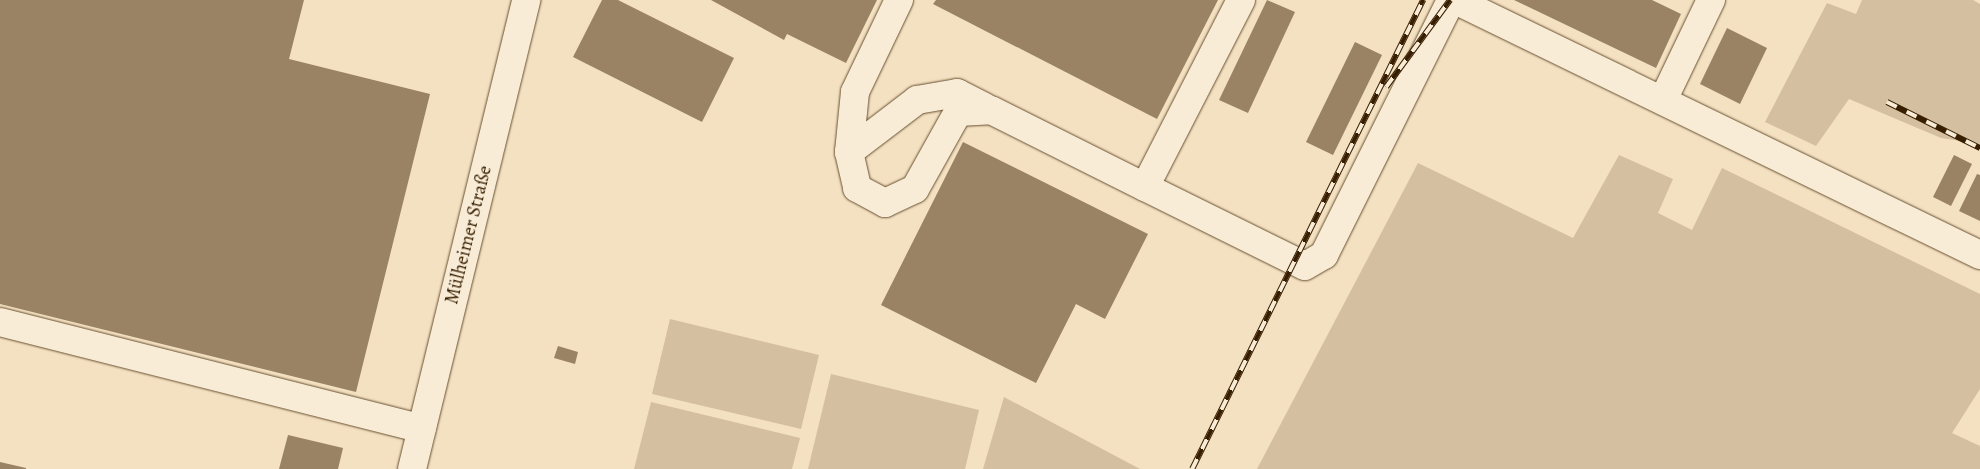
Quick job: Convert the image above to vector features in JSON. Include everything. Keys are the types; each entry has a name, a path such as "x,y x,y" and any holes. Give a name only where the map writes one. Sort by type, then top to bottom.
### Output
{"street":[{"name":"Mülheimer Straße","path":"412,469 526,0"},
{"path":"900,0 855,92 849,152 857,188 885,203 915,189 958,112 991,110"},
{"path":"1145,188 1241,0"},
{"path":"849,152 917,100 957,93 1305,266 1324,255 1451,0"},
{"path":"1455,0 1664,98 1980,255"},
{"path":"1664,98 1712,0"},
{"path":"0,322 422,430"}],"shaded area":[{"path":"1862,0 1973,0 1980,4 1980,144 1941,138 1849,99 1816,146 1765,122 1827,3 1856,14"},
{"path":"1619,155 1673,179 1658,213 1692,230 1722,168 1980,294 1980,389 1952,433 1980,446 1980,469 1257,469 1418,163 1573,238"},
{"path":"670,319 819,355 801,429 652,394"},
{"path":"831,374 979,410 965,469 808,469"},
{"path":"1004,397 1140,469 983,469"},
{"path":"651,402 800,438 792,469 634,469"}],"building":[{"path":"0,0 304,0 289,59 430,94 356,392 0,304"},
{"path":"602,0 618,0 734,58 702,122 573,57"},
{"path":"711,0 877,0 846,63 787,34 784,40"},
{"path":"936,0 1218,0 1157,119 933,4"},
{"path":"1267,0 1295,12 1248,113 1219,100"},
{"path":"1514,0 1652,0 1681,14 1656,68"},
{"path":"1727,28 1767,48 1740,104 1700,84"},
{"path":"1355,42 1382,55 1333,155 1306,142"},
{"path":"963,142 1148,234 1105,319 1076,304 1036,383 881,305"},
{"path":"1954,155 1972,164 1951,206 1933,197"},
{"path":"1977,174 1980,175 1980,221 1959,211"},
{"path":"558,346 578,352 575,364 554,358"},
{"path":"288,435 343,448 338,469 279,469"},
{"path":"0,462 26,468 26,469 0,469"}],"railway":[{"path":"1192,469 1423,0"},
{"path":"1386,87 1450,0"},
{"path":"1887,102 1980,148"}]}
